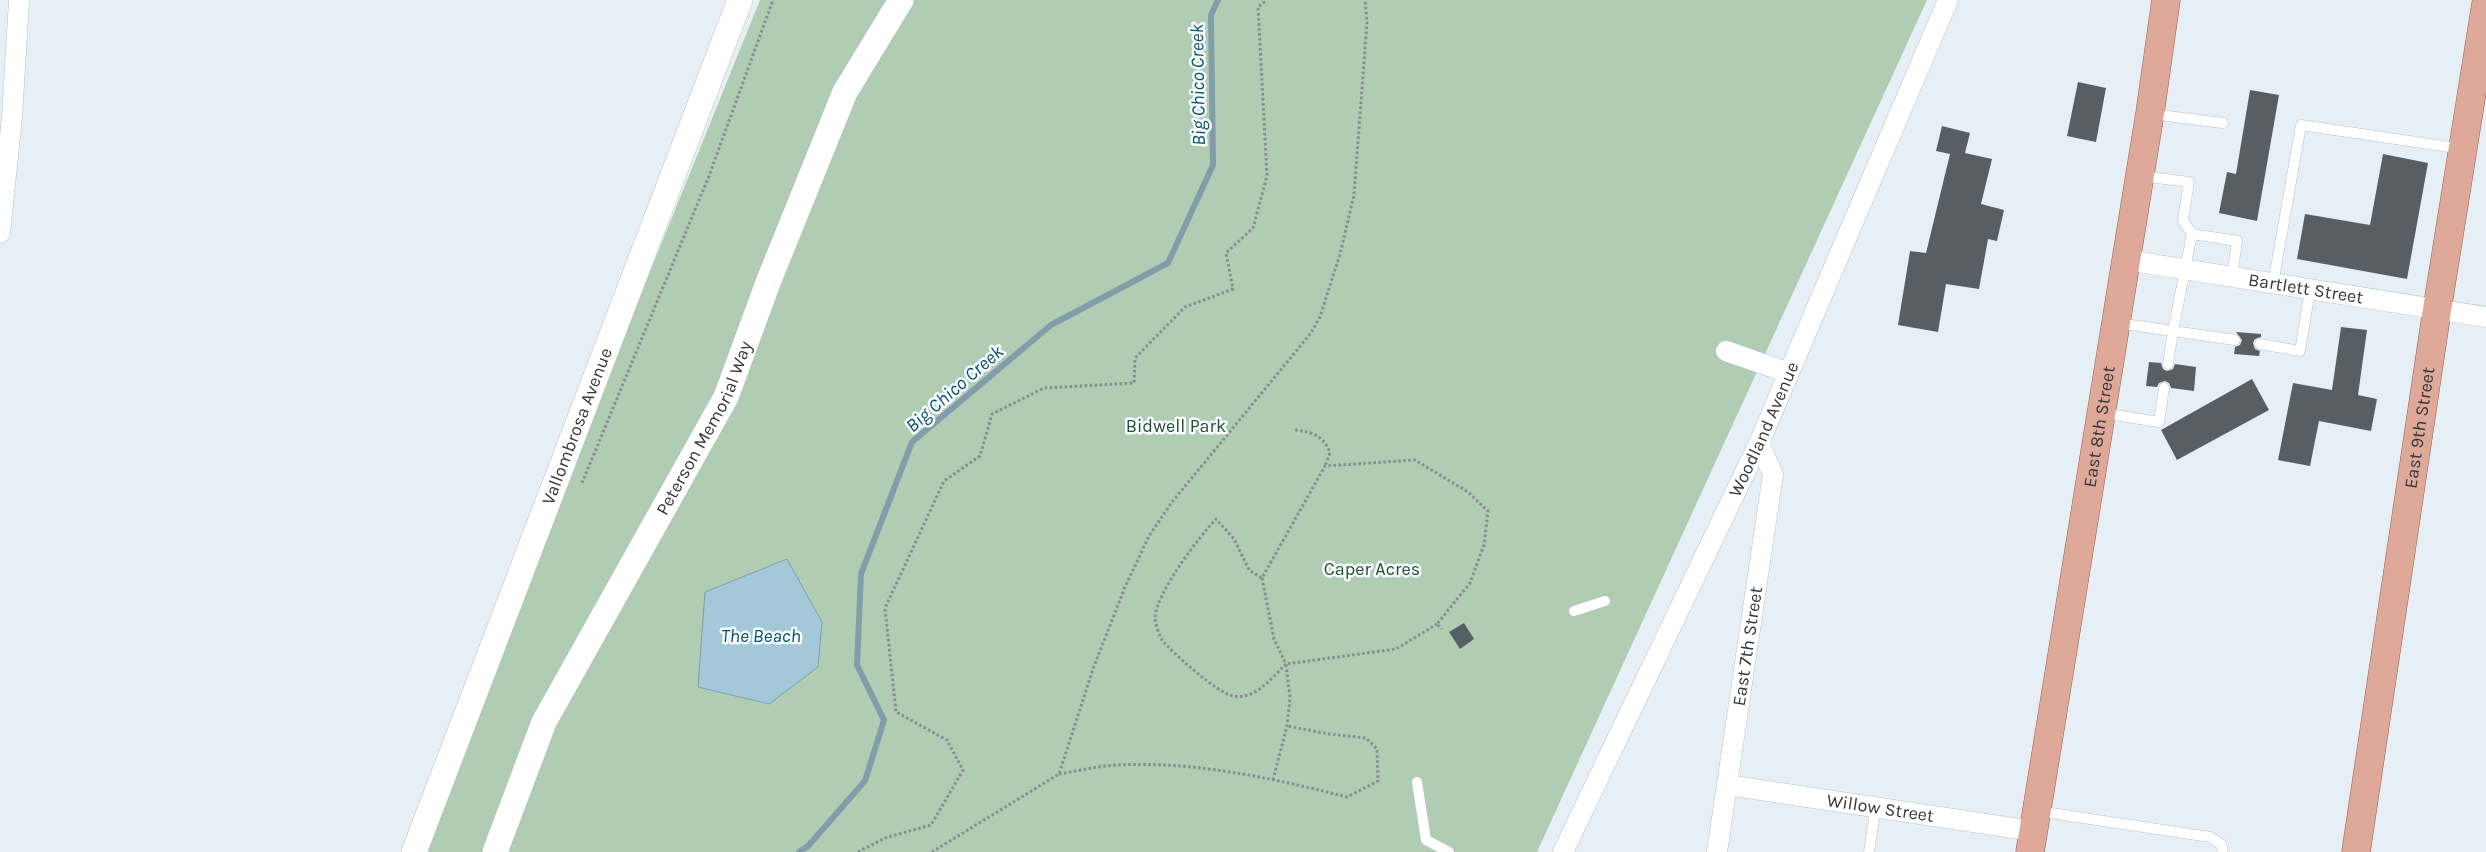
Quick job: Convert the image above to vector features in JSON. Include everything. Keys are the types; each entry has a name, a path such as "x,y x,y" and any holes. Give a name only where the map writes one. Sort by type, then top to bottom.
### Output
{"main road":[{"name":"East 8th Street","path":"2033,831 2150,114 2166,0"},
{"name":"East 9th Street","path":"2356,852 2437,310 2486,4"}],"street":[{"path":"0,233 6,124 19,0"},
{"name":"Vallombrosa Avenue","path":"414,852 740,0"},
{"name":"Peterson Memorial Way","path":"495,852 544,722 726,397 768,280 845,92 901,0"},
{"name":"Woodland Avenue","path":"1563,852 1759,443 1948,0"},
{"name":"Bartlett Street","path":"2126,260 2486,317"},
{"path":"1726,351 1789,373"},
{"name":"East 7th Street","path":"1717,852 1772,474 1759,443"},
{"name":"Willow Street","path":"1727,785 2033,831"}],"lane":[{"path":"2150,114 2222,123"},
{"path":"2273,284 2301,125 2463,149"},
{"path":"2140,176 2189,182 2183,220 2192,234 2168,364"},
{"path":"2192,234 2237,241 2232,277"},
{"path":"2260,344 2300,350 2310,290"},
{"path":"2116,323 2236,340"},
{"path":"2101,413 2158,422 2164,388"},
{"path":"1574,611 1605,601"},
{"path":"1417,782 1426,840 1449,852"},
{"path":"1869,852 1876,806"},
{"path":"2033,831 2210,837 2221,844 2223,852"}],"path":[{"path":"580,486 709,176 773,0"},
{"path":"858,852 886,838 931,825 963,770 947,740 896,712 885,608 944,481 980,456 992,414 1044,388 1134,383 1135,358 1184,306 1233,289 1226,253 1253,228 1267,176 1258,6 1267,0"},
{"path":"1059,774 1093,669 1149,536 1172,502 1311,333 1320,317 1340,254 1354,195 1367,22 1365,0"},
{"path":"1273,780 1287,726 1290,698 1286,664 1274,639 1262,578 1325,466 1330,453 1326,442 1312,432 1296,430"},
{"path":"1262,578 1249,570 1234,539 1216,518 1197,540 1178,570 1160,600 1155,619 1161,639 1214,687 1233,696 1255,694 1286,664 1396,649 1437,624 1470,583 1484,544 1488,511 1468,492 1415,460 1325,466"},
{"path":"1437,624 1442,629"},
{"path":"932,852 1059,774 1115,765 1183,766 1273,780 1347,797 1378,780 1377,749 1366,738 1329,734 1287,726"}],"green space":[{"name":"Bidwell Park","path":"760,0 1927,0 1537,852 425,852 629,324"}],"water":[{"name":"The Beach","path":"787,559 822,622 818,667 769,704 698,687 705,592"}],"building":[{"path":"2078,82 2106,88 2096,142 2067,136"},
{"path":"2250,90 2279,95 2257,221 2219,213 2227,172 2236,174"},
{"path":"1942,126 1970,133 1965,153 1992,159 1981,204 2004,210 1997,241 1988,239 1979,289 1946,284 1938,332 1898,325 1910,251 1926,253 1950,154 1936,151"},
{"path":"2383,154 2428,163 2407,279 2297,259 2305,214 2370,225"},
{"path":"2341,327 2367,330 2358,395 2377,399 2371,431 2319,421 2310,466 2278,460 2293,383 2332,390"},
{"path":"2236,332 2261,334 2261,337 2255,339 2253,343 2255,349 2260,351 2259,356 2234,354 2235,347 2240,345 2242,340"},
{"path":"2149,362 2161,363 2163,369 2167,371 2173,369 2175,364 2196,367 2194,391 2171,388 2169,383 2165,381 2159,383 2157,387 2146,386"},
{"path":"2252,379 2269,410 2177,460 2161,430"},
{"path":"1464,623 1474,639 1460,649 1449,632"}],"waterway":[{"name":"Big Chico Creek","path":"799,852 808,846 865,781 884,720 857,665 861,574 912,442 1051,325 1168,263 1213,165 1211,15 1218,0"}],"park label":[{"name":"Caper Acres","path":"1372,569"}]}
